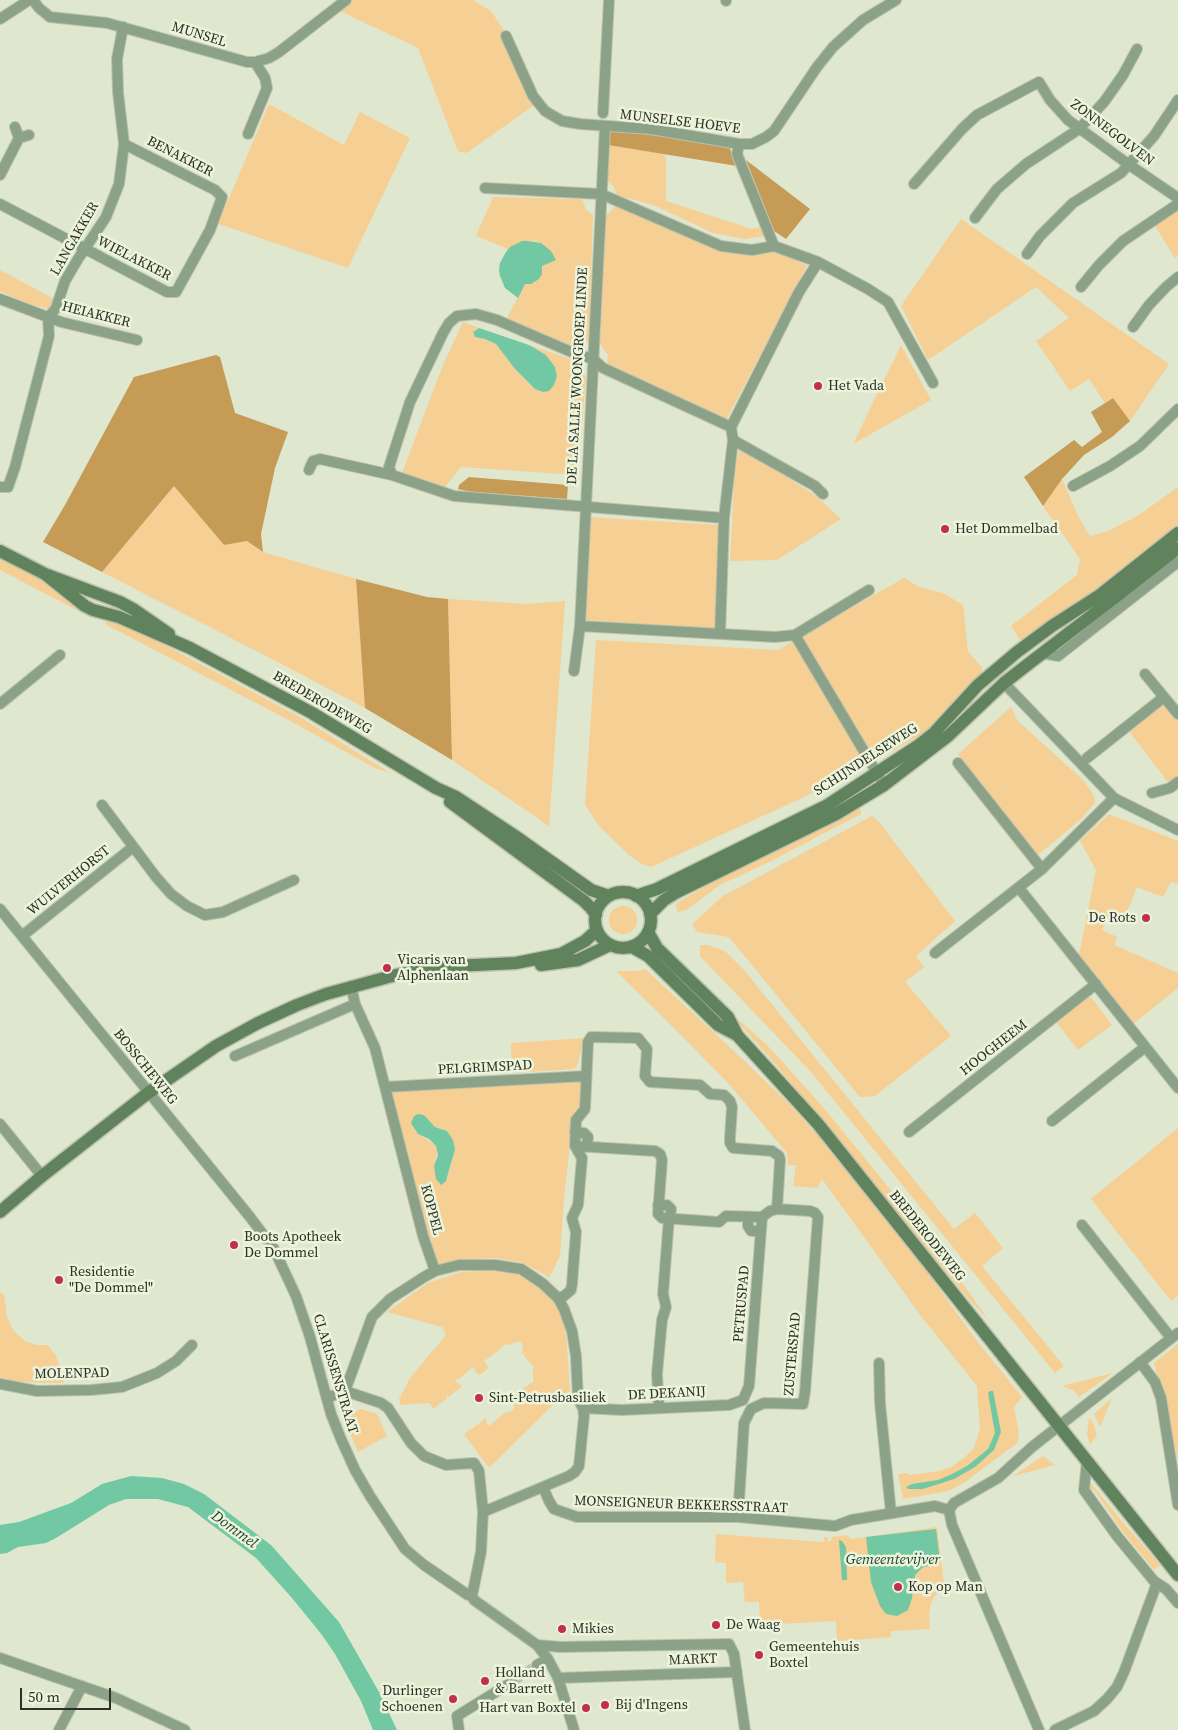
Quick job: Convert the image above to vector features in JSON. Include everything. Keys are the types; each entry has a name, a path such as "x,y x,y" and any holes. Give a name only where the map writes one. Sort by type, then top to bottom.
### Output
{"main road":[{"name":"SCHIJNDELSEWEG","path":"636,896 657,889 826,806 933,734 978,686 1017,652 1052,626 1100,595 1178,533"},
{"name":"SCHIJNDELSEWEG","path":"650,914 664,900 677,892 836,814 884,785 948,736 1004,683 1178,548"},
{"name":"BREDERODEWEG","path":"0,551 45,574 133,609 190,648 312,713 436,788 456,797 516,836 591,890 609,896"},
{"name":"BREDERODEWEG","path":"436,788 449,802 584,901 596,915"},
{"path":"626,893 636,896 645,904 650,914 651,923 648,932 642,941 632,947 618,948 610,945 600,937 597,930 596,915 598,908 609,896 626,893"},
{"path":"0,1212 42,1176 148,1093 216,1046 243,1030 297,1005 351,986 422,970 454,966 516,963 560,954 585,941 597,930"},
{"name":"BREDERODEWEG","path":"648,932 657,948 728,1017 737,1035 818,1124 1178,1575"},
{"path":"516,963 529,966 571,962 610,945"},
{"name":"BREDERODEWEG","path":"632,947 648,956 718,1025 737,1035"}],"street":[{"path":"0,19 29,0"},
{"name":"MUNSEL","path":"33,0 50,17 88,20 122,27 235,60 255,62"},
{"path":"248,134 267,88 265,78 255,62 279,52 346,0"},
{"path":"603,113 609,0"},
{"name":"MUNSELSE HOEVE","path":"506,36 532,96 545,111 562,121 651,129 739,144 752,144 774,131 817,66 833,46 863,20 896,0"},
{"name":"LANGAKKER","path":"4,487 16,467 49,336 48,318 56,308 66,281 106,217 119,184 124,144 117,59 122,27"},
{"path":"975,218 997,189 1026,164 1080,129 1104,102 1123,75 1137,49"},
{"name":"ZONNEGOLVEN","path":"914,184 962,129 977,115 1039,82 1050,100 1068,120 1178,198"},
{"path":"1027,254 1040,236 1073,203 1121,173 1154,136 1178,100"},
{"name":"DE LA SALLE WOONGROEP LINDE","path":"574,671 580,626 605,126"},
{"path":"15,127 19,138"},
{"path":"0,175 19,138 29,135"},
{"name":"BENAKKER","path":"124,144 215,190 222,196 210,230 180,287 176,292 172,293"},
{"path":"739,144 737,154 774,246"},
{"path":"485,188 601,194 721,246 752,250 774,246 818,262 888,302 933,383"},
{"name":"WIELAKKER","path":"0,204 172,293"},
{"path":"1082,287 1099,265 1123,241 1178,204"},
{"path":"720,634 724,518 733,440 730,427 799,292 818,262"},
{"path":"1133,327 1149,305 1178,277"},
{"name":"HEIAKKER","path":"0,299 48,318 137,340"},
{"path":"392,476 389,467 410,402 443,333 457,316 476,314 498,320 576,354 593,359 603,368 730,427"},
{"path":"1072,486 1110,466 1140,446 1178,409"},
{"path":"733,440 814,486 823,494"},
{"path":"309,470 313,461 320,459 392,476 454,496 724,518"},
{"path":"1042,653 1058,656 1178,562"},
{"path":"580,626 775,637 796,635 869,590"},
{"path":"796,635 884,785"},
{"path":"0,704 60,655"},
{"path":"1145,674 1178,714"},
{"path":"1004,683 1114,798 1178,830"},
{"path":"1087,758 1164,697"},
{"path":"958,763 1042,869"},
{"path":"1152,793 1170,788 1178,782"},
{"path":"935,953 1042,869 1114,798"},
{"name":"WULVERHORST","path":"102,805 133,848 171,894 187,906 205,915 223,912 294,880"},
{"name":"WULVERHORST","path":"22,936 133,848"},
{"path":"1018,888 1178,1088"},
{"name":"BOSSCHEWEG","path":"0,909 269,1242"},
{"name":"HOOGHEEM","path":"909,1132 1096,984"},
{"name":"KOPPEL","path":"351,986 355,1004 375,1048 424,1236 435,1271"},
{"path":"235,1056 355,1004"},
{"path":"558,1298 571,1290 572,1284 576,1232 572,1218 578,1205 582,1158 575,1146 575,1132 576,1120 585,1109 588,1042 591,1037 638,1038 647,1049 645,1076 650,1082 700,1085 710,1094 724,1096 730,1101 732,1107 730,1138 733,1148 772,1152 779,1156 778,1209 770,1211 762,1218 726,1216 719,1222 662,1218 658,1214 662,1160 660,1154 655,1151 575,1146"},
{"path":"1052,1121 1145,1047"},
{"name":"PELGRIMSPAD","path":"385,1087 586,1076"},
{"path":"0,1124 42,1176"},
{"path":"575,1132 584,1132 588,1137 587,1146"},
{"name":"ZUSTERSPAD","path":"738,1518 744,1423 751,1409 764,1403 802,1404 805,1392 818,1217 810,1211 778,1209"},
{"path":"748,1217 748,1226 751,1231 761,1231"},
{"path":"659,1408 658,1358 662,1320 666,1306 664,1294 670,1218"},
{"name":"PETRUSPAD","path":"748,1392 762,1218"},
{"path":"1039,1730 952,1525 949,1510 954,1503 998,1478 1059,1426 1175,1335 1082,1225"},
{"name":"CLARISSENSTRAAT","path":"269,1242 281,1262 296,1296 341,1439 355,1470 405,1549 424,1566 472,1596 474,1600 537,1646"},
{"path":"345,1391 372,1318 390,1299 435,1271 459,1265 495,1264 521,1269 542,1283 558,1298 572,1331 576,1356 578,1399 583,1408 584,1416 579,1466 569,1476 484,1512"},
{"name":"MOLENPAD","path":"0,1384 37,1391 91,1390 122,1387 157,1373 176,1361 192,1345"},
{"path":"1140,1362 1155,1382 1161,1398 1178,1505"},
{"path":"879,1363 880,1403 891,1513"},
{"path":"327,1398 345,1391 381,1403 388,1408 411,1444 424,1456 446,1465 474,1463 481,1476 484,1512 481,1552 472,1596"},
{"name":"DE DEKANIJ","path":"583,1408 622,1410 736,1404 743,1400 748,1392"},
{"path":"1087,1461 1084,1490 1116,1536 1178,1604"},
{"name":"MONSEIGNEUR BEKKERSSTRAAT","path":"543,1487 554,1509 577,1517 738,1518 835,1526 851,1520 935,1506 949,1510"},
{"path":"1055,1730 1094,1711 1107,1700 1117,1687 1157,1583"},
{"name":"MARKT","path":"537,1646 729,1644 734,1654 737,1672 558,1678"},
{"path":"537,1646 548,1659 558,1678 574,1730"},
{"path":"0,1658 116,1698 185,1730"},
{"path":"537,1665 548,1659"},
{"path":"737,1672 745,1730"},
{"path":"459,1730 457,1716 512,1682"},
{"path":"59,1730 82,1686"}],"shaded area":[{"path":"354,0 473,0 491,11 509,38 537,103 468,152 458,151 418,48 340,11"},
{"path":"269,104 344,145 360,112 410,138 348,268 216,223 230,196"},
{"path":"609,130 728,144 737,166 608,145"},
{"path":"608,145 666,156 666,201 752,229 761,227 765,236 745,239 713,233 656,206 617,195 613,185 607,181"},
{"path":"746,160 810,209 786,239 774,231"},
{"path":"493,197 582,199 586,210 593,214 589,341 576,349 504,324 525,284 528,284 542,266 556,260 541,243 535,241 528,241 508,249 476,236"},
{"path":"615,206 709,243 771,246 807,266 725,422 607,366 608,355 600,344 605,215"},
{"path":"1178,211 1178,256 1175,258 1155,226"},
{"path":"961,219 1169,364 1130,421 1113,398 1105,403 1089,379 1070,391 1036,341 1069,318 1036,287 928,360 901,306"},
{"path":"0,270 54,299 50,309 25,303 0,291"},
{"path":"463,322 479,328 473,332 475,337 496,344 515,369 535,389 543,392 554,385 557,376 555,367 546,355 529,345 573,360 578,371 586,376 578,475 461,467 444,488 402,473 443,365"},
{"path":"901,345 931,400 853,444"},
{"path":"216,355 220,357 235,413 288,432 275,468 261,534 263,552 247,541 224,545 174,486 102,572 43,542 134,377"},
{"path":"1113,398 1130,421 1112,437 1084,455 1062,479 1043,506 1024,477 1074,440 1082,447 1102,432 1091,412"},
{"path":"740,447 816,496 841,519 777,560 730,561 735,467"},
{"path":"469,477 568,485 567,499 471,492 458,489 459,485"},
{"path":"1062,479 1079,518 1090,536 1108,531 1139,515 1178,487 1178,531 1023,644 1011,626 1077,575 1080,559 1043,506"},
{"path":"174,486 224,545 247,541 263,552 356,579 365,708 102,572"},
{"path":"588,517 721,525 715,629 586,620 584,614"},
{"path":"0,559 97,610 92,618 0,570"},
{"path":"904,578 919,587 945,594 963,605 968,651 982,668 981,680 947,716 927,731 896,749 802,798 651,867 642,864 629,855 599,826 585,805 596,640 778,650"},
{"path":"356,579 427,597 448,599 452,760 365,708"},
{"path":"448,599 527,604 565,601 549,827 452,760"},
{"path":"110,616 300,717 392,774 373,767 298,725 105,624"},
{"path":"1165,702 1178,719 1178,780 1171,786 1128,730"},
{"path":"1011,707 1018,721 1084,781 1094,796 1095,803 1080,820 1038,855 958,754"},
{"path":"860,806 861,814 771,861 720,885 686,910 678,912 675,904 736,869"},
{"path":"1109,814 1178,841 1178,884 1171,882 1163,897 1137,887 1124,920 1109,914 1102,930 1117,937 1114,945 1178,973 1178,988 1133,1024 1079,955 1096,870 1080,841"},
{"path":"872,816 879,822 955,921 916,956 924,967 905,982 951,1036 875,1096 860,1097 729,937 697,932 692,924 723,896"},
{"path":"623,906 633,910 637,920 633,930 623,934 613,930 609,920 613,910"},
{"path":"700,945 708,945 725,951 744,970 954,1229 975,1213 1003,1248 982,1266 1064,1366 1055,1373 811,1072 700,956"},
{"path":"645,969 788,1103 817,1135 927,1272 977,1341 1022,1397 1014,1407 1019,1435 1017,1443 965,1482 948,1491 903,1499 898,1474 908,1473 909,1475 940,1471 953,1466 974,1448 980,1429 977,1386 921,1316 822,1179 817,1188 793,1186 796,1165 788,1165 787,1153 730,1085 616,971 638,971"},
{"path":"1091,997 1112,1025 1078,1050 1056,1022 1087,998"},
{"path":"723,1006 768,1046 823,1107 938,1248 989,1321 967,1297 773,1061"},
{"path":"584,1038 577,1066 574,1069 512,1073 511,1043"},
{"path":"581,1079 580,1108 572,1125 560,1256 549,1278 520,1262 496,1258 459,1260 437,1266 391,1090","holes":["418,1114 424,1115 435,1127 443,1129 455,1150 446,1181 435,1160 438,1151 436,1146 415,1131 414,1116"]},
{"path":"1178,1128 1178,1296 1171,1301 1091,1199"},
{"path":"478,1271 516,1274 539,1285 553,1302 561,1314 566,1332 570,1391 561,1397 489,1468 464,1434 471,1429 473,1431 472,1429 478,1424 480,1425 486,1418 487,1424 491,1426 505,1413 513,1411 515,1407 509,1399 515,1395 517,1396 516,1394 521,1390 523,1391 522,1389 533,1383 534,1367 524,1356 525,1353 522,1355 523,1345 520,1341 510,1345 506,1344 484,1361 489,1368 485,1369 485,1371 479,1375 473,1367 459,1379 456,1379 462,1387 456,1391 454,1390 455,1392 449,1397 447,1395 447,1398 441,1403 438,1402 440,1404 433,1409 429,1403 401,1405 399,1399 410,1378 446,1335 442,1327 387,1312 428,1283 461,1272"},
{"path":"0,1292 4,1295 7,1317 13,1330 25,1341 36,1345 48,1345 56,1356 64,1383 15,1382 0,1378"},
{"path":"1178,1344 1178,1460 1154,1363"},
{"path":"1113,1373 1079,1397 1074,1391 1063,1386"},
{"path":"1112,1398 1100,1427 1094,1414"},
{"path":"361,1409 377,1414 387,1436 358,1452 350,1433 347,1417"},
{"path":"1089,1418 1097,1435 1090,1445 1087,1434"},
{"path":"1043,1456 1055,1465 1013,1476"},
{"path":"1090,1482 1160,1565 1154,1570 1123,1532 1094,1490 1091,1490 1088,1485"},
{"path":"937,1527 944,1585 931,1604 929,1613 930,1629 891,1631 891,1637 837,1641 836,1621 760,1625 759,1602 745,1602 743,1582 726,1583 726,1563 715,1562 716,1534 822,1542 824,1542 824,1537 828,1537 828,1542 831,1541 832,1537 848,1535 852,1539"}],"water":[{"path":"522,241 541,243 551,251 556,260 542,266 542,274 539,279 531,284 525,284 518,298 505,288 499,270 500,263 506,252 510,247"},
{"path":"479,328 529,345 546,355 555,367 557,376 554,385 549,391 543,392 535,389 515,369 496,344 475,337 473,332"},
{"path":"418,1114 424,1115 435,1127 447,1131 453,1140 455,1150 446,1181 441,1185 436,1179 434,1166 438,1155 436,1146 429,1139 418,1134 411,1123 414,1116"},
{"path":"993,1391 1001,1432 994,1450 975,1467 954,1479 923,1489 908,1489 906,1487 912,1484 938,1480 952,1474 967,1466 988,1449 995,1433 988,1393"},
{"name":"Dommel","path":"131,1476 162,1478 184,1484 204,1494 271,1545 339,1622 379,1692 397,1730 373,1730 361,1701 335,1654 292,1598 256,1558 188,1507 158,1499 126,1499 109,1505 46,1543 18,1547 7,1553 0,1554 0,1525 19,1522 71,1503 102,1484"},
{"name":"Gemeentevijver","path":"936,1529 940,1561 922,1568 915,1575 912,1598 908,1610 897,1616 886,1614 880,1606 871,1582 866,1537"},
{"path":"839,1540 846,1547 847,1580 842,1580"}],"tunnel":[{"path":"512,1682 537,1665"}],"place":[{"name":"Het Vada","path":"818,386"},
{"name":"Het Dommelbad","path":"945,529"},
{"name":"De Rots","path":"1146,918"},
{"name":"Vicaris van Alphenlaan","path":"387,968"},
{"name":"Boots Apotheek De Dommel","path":"234,1245"},
{"name":"Residentie \"De Dommel\"","path":"59,1280"},
{"name":"Sint-Petrusbasiliek","path":"479,1398"},
{"name":"Kop op Man","path":"898,1587"},
{"name":"De Waag","path":"716,1625"},
{"name":"Mikies","path":"562,1629"},
{"name":"Gemeentehuis Boxtel","path":"759,1655"},
{"name":"Holland & Barrett","path":"485,1681"},
{"name":"Durlinger Schoenen","path":"453,1699"},
{"name":"Bij d'Ingens","path":"605,1705"},
{"name":"Hart van Boxtel","path":"586,1708"}]}
